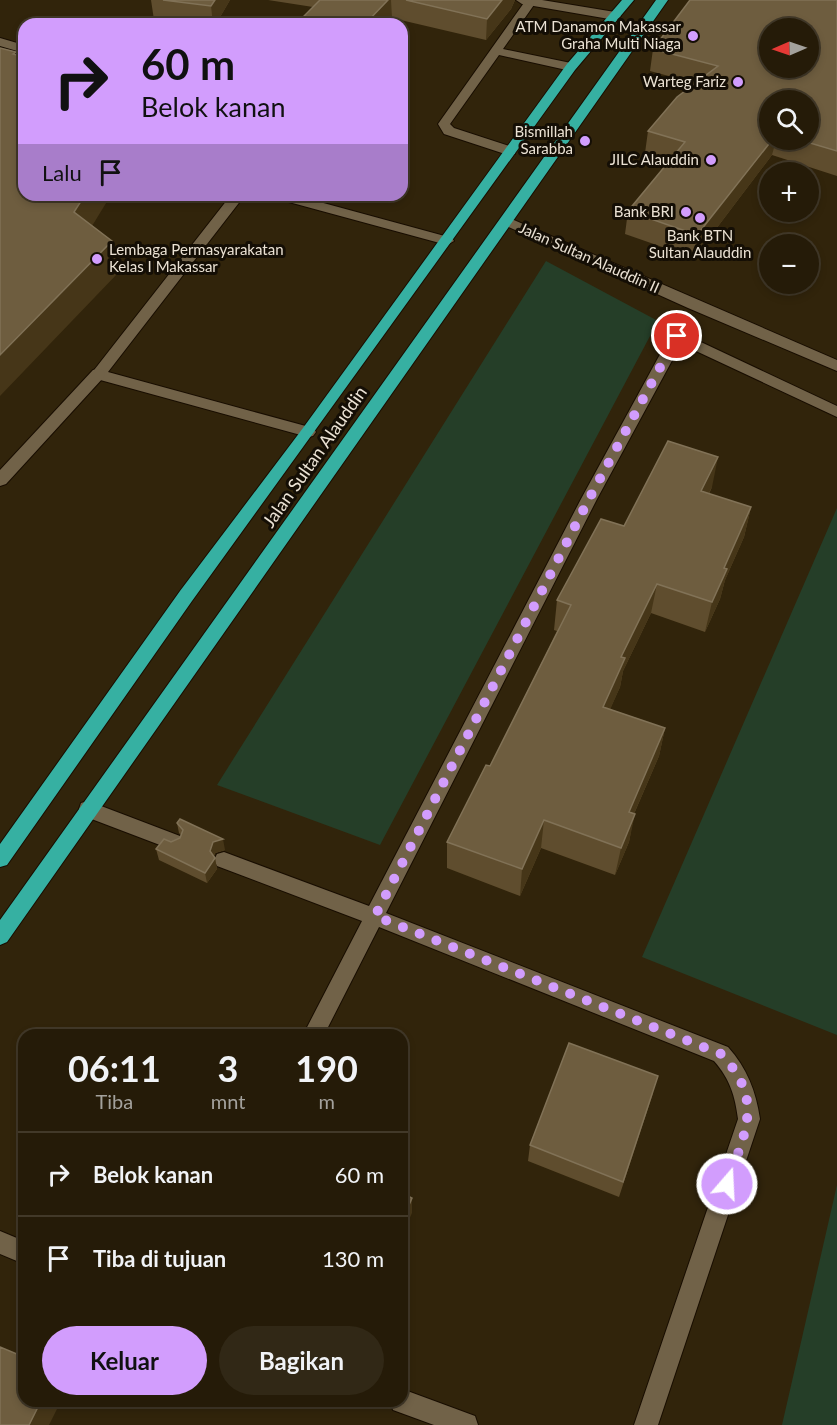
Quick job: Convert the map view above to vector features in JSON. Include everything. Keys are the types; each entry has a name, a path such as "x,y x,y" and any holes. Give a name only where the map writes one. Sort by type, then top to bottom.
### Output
{"highway":[{"name":"Jalan Sultan Alauddin","path":"0,859 180,605 447,241 571,67 628,0"},
{"name":"Jalan Sultan Alauddin","path":"0,936 662,0"}],"street":[{"path":"510,152 450,131 444,126 496,51 526,1 615,16"},
{"path":"0,42 18,47"},
{"path":"496,51 571,67"},
{"path":"0,480 98,374 233,201"},
{"path":"301,201 447,241"},
{"name":"Jalan Sultan Alauddin II","path":"507,221 693,305 837,366"},
{"path":"316,1029 589,499 679,333 837,412"},
{"path":"98,374 308,432"},
{"path":"88,809 164,838"},
{"path":"224,860 375,916 721,1054 737,1074 746,1096 749,1119 646,1425"},
{"path":"0,1242 18,1250"},
{"path":"408,1403 466,1425"}],"green space":[{"path":"546,261 658,321 380,845 217,785"},
{"path":"837,508 837,1035 642,957"},
{"path":"837,1185 837,1425 782,1425"}],"building":[{"path":"163,0 215,0 211,6"},
{"path":"320,0 388,0 371,18 304,16"},
{"path":"406,0 502,0 487,19"},
{"path":"690,0 837,0 837,151 819,146 819,90 759,90 759,150 764,150 697,235 628,211 685,142 648,131 677,97 718,66 653,49"},
{"path":"0,48 16,52 13,54 18,55 18,201 81,201 74,212 112,241 0,355"},
{"path":"668,441 718,457 701,491 751,507 724,568 727,569 712,602 657,584 621,657 625,658 603,707 665,728 629,812 635,814 621,848 544,820 522,869 447,842 486,765 490,766 571,605 557,600 601,519 624,526"},
{"path":"180,819 223,839 213,842 210,851 215,858 205,873 156,849 164,839 171,842 180,838 183,830 177,823"},
{"path":"569,1043 658,1076 623,1182 530,1145"},
{"path":"0,1347 18,1354 18,1407 38,1407 29,1425 0,1425"}],"place":[{"name":"ATM Danamon Makassar Graha Multi Niaga","path":"693,36"},
{"name":"Warteg Fariz","path":"738,82"},
{"name":"Bismillah Sarabba","path":"585,141"},
{"name":"JILC Alauddin","path":"711,160"},
{"name":"Bank BRI","path":"686,212"},
{"name":"Bank BTN Sultan Alauddin","path":"700,218"},
{"name":"Lembaga Permasyarakatan Kelas I Makassar","path":"97,259"}],"route":[{"path":"677,336 589,499 375,916 721,1054 733,1066 741,1082 746,1096 749,1119 727,1184"}]}
